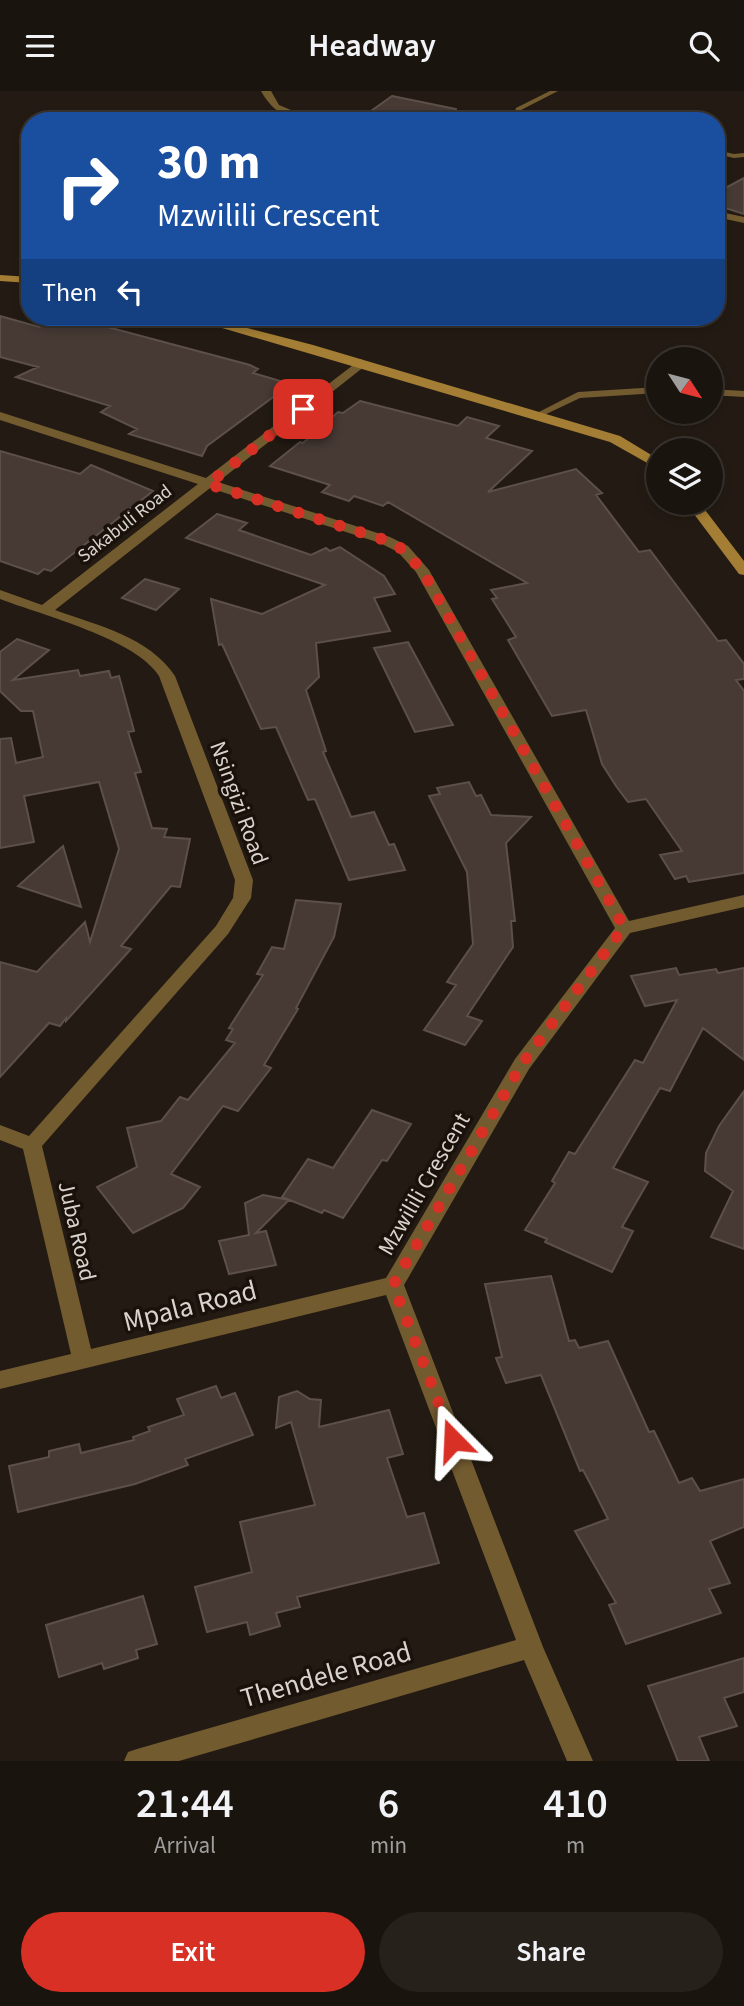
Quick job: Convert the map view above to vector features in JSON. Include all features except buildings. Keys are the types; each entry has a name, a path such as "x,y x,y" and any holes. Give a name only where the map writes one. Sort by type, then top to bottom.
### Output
{"street":[{"path":"266,91 275,107 288,112"},
{"path":"725,215 744,220"},
{"path":"0,278 21,279"},
{"path":"224,326 361,363 615,439 646,458"},
{"name":"Sakabuli Road","path":"45,610 361,363"},
{"path":"0,416 385,540 414,559 422,570 624,927 744,901"},
{"path":"702,515 744,571"},
{"name":"Nsingizi Road","path":"0,594 135,645 159,662 167,675 244,880 242,898 222,930 32,1145"},
{"name":"Mzwilili Crescent","path":"580,1761 531,1647 393,1285 522,1064 624,927"},
{"path":"0,1132 32,1145"},
{"name":"Juba Road","path":"32,1145 83,1361"},
{"name":"Mpala Road","path":"0,1380 393,1285"},
{"name":"Thendele Road","path":"137,1761 531,1647"}],"lane":[{"path":"517,112 555,91"},
{"path":"725,154 744,155"},
{"path":"537,415 578,395 646,391"},
{"path":"723,393 744,394"}],"route":[{"path":"303,409 208,484 385,540 414,559 624,927 522,1064 393,1285 453,1440"}]}
